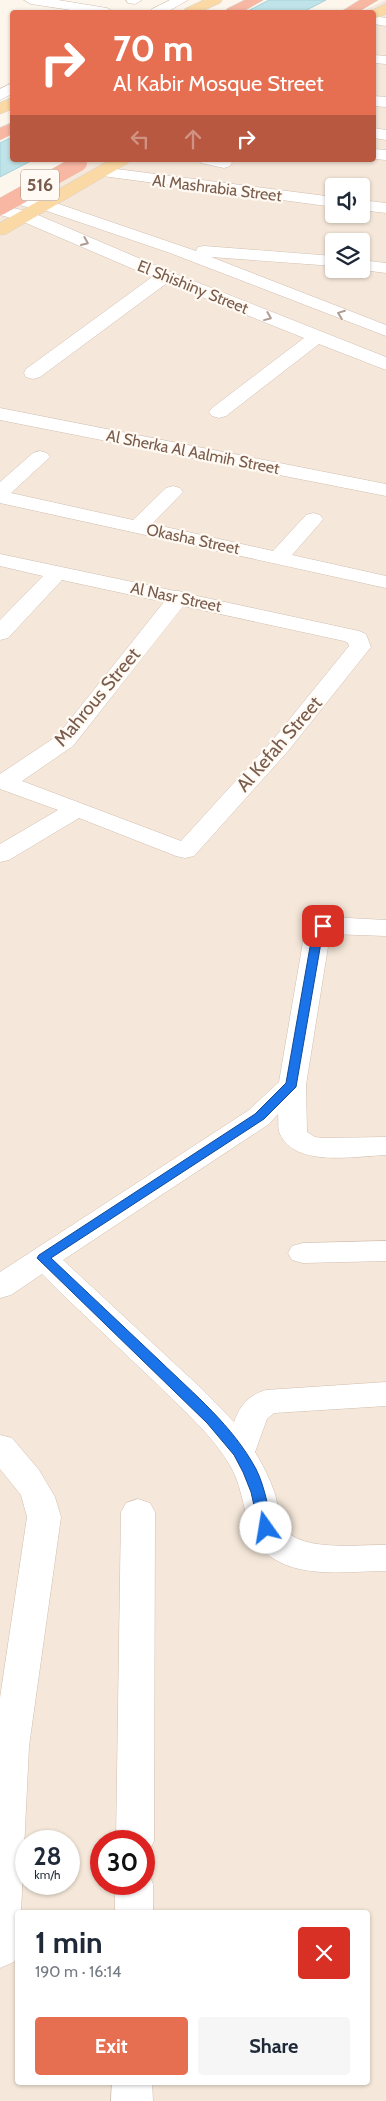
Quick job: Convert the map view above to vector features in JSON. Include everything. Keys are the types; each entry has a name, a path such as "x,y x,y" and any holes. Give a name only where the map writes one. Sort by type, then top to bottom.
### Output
{"highway":[{"path":"236,10 256,0"},
{"path":"352,10 371,0"},
{"name":"516","path":"18,209 82,162"}],"main road":[{"path":"194,10 215,0"},
{"path":"0,230 18,209 101,172 118,162"}],"street":[{"path":"31,0 94,10"},
{"path":"161,10 181,0"},
{"path":"219,162 224,163"},
{"name":"Al Mashrabia Street","path":"101,172 325,201"},
{"name":"El Shishiny Street","path":"0,196 18,209 54,229 165,276 386,364"},
{"path":"370,206 386,208"},
{"name":"El Shishiny Street","path":"18,209 78,217 176,249 386,331"},
{"path":"54,229 78,217"},
{"path":"176,249 325,260"},
{"path":"370,266 386,268"},
{"path":"34,373 165,276"},
{"path":"219,412 318,336"},
{"name":"Al Sherka Al Aalmih Street","path":"0,414 386,490"},
{"path":"0,493 40,457"},
{"path":"138,527 174,492"},
{"name":"Okasha Street","path":"0,497 386,582"},
{"path":"278,558 313,519"},
{"name":"Al Nasr Street","path":"0,560 178,597 351,636"},
{"path":"0,633 58,572"},
{"name":"Mahrous Street","path":"2,782 65,740 178,597"},
{"name":"Al Kefah Street","path":"77,809 185,851 280,746 357,651 360,643 358,639 351,636"},
{"path":"2,782 77,809"},
{"path":"0,855 77,809"},
{"path":"386,928 330,925 323,926 318,930 292,1084 293,1132 301,1142 318,1147 386,1146"},
{"path":"0,1288 259,1117 292,1084"},
{"path":"303,1253 386,1250"},
{"path":"43,1258 212,1419 239,1452 250,1471 266,1528 273,1540 286,1550 301,1556 386,1558"},
{"path":"239,1452 253,1413 266,1402 386,1394"},
{"path":"0,1447 38,1492 43,1503 44,1517 11,1746 0,1950"},
{"path":"135,1830 138,1512"},
{"path":"134,1895 134,1910"},
{"path":"132,2085 132,2101"}],"shaded area":[{"path":"386,0 386,2101 0,2101 0,199 72,162 376,162 376,10 365,10"}],"water":[{"path":"269,0 326,0 307,10 250,10"},
{"path":"10,138 10,162 29,162 0,177 0,143"}],"route":[{"path":"266,1528 258,1492 250,1471 239,1452 212,1419 43,1258 259,1117 292,1084 318,930 323,926"}]}
